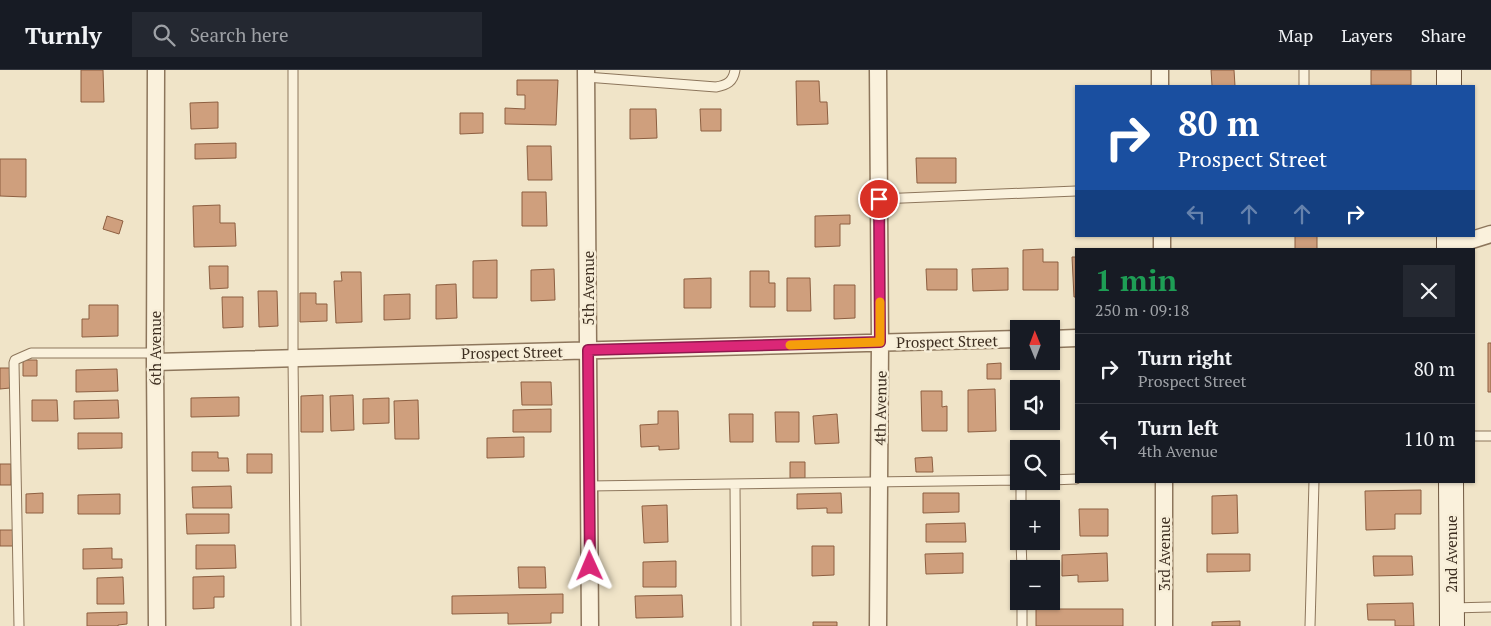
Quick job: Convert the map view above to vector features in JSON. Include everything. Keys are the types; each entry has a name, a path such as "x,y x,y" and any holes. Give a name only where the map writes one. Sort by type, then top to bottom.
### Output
{"street":[{"name":"6th Avenue","path":"156,70 155,357 158,626"},
{"name":"4th Avenue","path":"878,70 880,342 878,626"},
{"path":"1160,70 1160,85"},
{"path":"1449,70 1449,85"},
{"name":"5th Avenue","path":"586,73 590,626"},
{"path":"1449,244 1491,234"},
{"path":"1060,339 1075,338"},
{"name":"Prospect Street","path":"155,357 293,358 1010,339"},
{"name":"3rd Avenue","path":"1164,483 1164,626"},
{"name":"2nd Avenue","path":"1451,483 1452,617"}],"lane":[{"path":"292,70 296,626"},
{"path":"586,73 716,87 726,85 732,80 735,70"},
{"path":"1304,70 1304,85"},
{"path":"879,199 1075,191"},
{"path":"19,626 15,360 31,353 155,357"},
{"path":"1475,436 1491,436"},
{"path":"1060,480 1075,479"},
{"path":"589,486 1010,481"},
{"path":"1310,626 1314,483"},
{"path":"735,484 736,626"},
{"path":"1452,617 1491,607"},
{"path":"1022,610 1022,626"}],"building":[{"path":"81,70 103,70 104,102 81,102"},
{"path":"1211,70 1234,70 1235,85 1212,85"},
{"path":"1371,70 1411,70 1411,85 1371,85"},
{"path":"517,80 558,80 556,125 505,124 505,108 525,109 525,95 517,95"},
{"path":"796,81 819,81 820,102 827,102 828,124 797,125"},
{"path":"218,102 218,128 191,129 190,103"},
{"path":"630,109 656,109 657,138 630,139"},
{"path":"700,109 721,109 721,131 701,131"},
{"path":"460,113 483,113 483,133 460,134"},
{"path":"236,143 236,158 195,159 195,144"},
{"path":"527,146 551,146 552,180 528,180"},
{"path":"916,158 956,158 956,183 917,183"},
{"path":"0,159 26,159 26,197 0,196"},
{"path":"522,192 546,192 547,226 522,226"},
{"path":"220,205 220,223 235,223 236,246 194,247 193,206"},
{"path":"850,215 850,224 840,224 840,246 815,247 815,216"},
{"path":"107,216 123,221 119,234 103,229"},
{"path":"1295,237 1317,237 1317,248 1295,248"},
{"path":"1043,249 1043,262 1058,262 1058,290 1023,290 1023,250"},
{"path":"1072,257 1075,257 1074,297"},
{"path":"497,260 497,298 473,298 473,261"},
{"path":"209,266 228,266 228,288 210,289"},
{"path":"1008,268 1008,290 973,291 972,269"},
{"path":"554,269 555,300 531,301 531,270"},
{"path":"926,269 957,269 957,290 927,290"},
{"path":"750,271 769,271 769,283 775,283 775,307 750,307"},
{"path":"341,272 361,272 362,322 336,323 334,281 342,281"},
{"path":"711,278 711,308 684,308 684,279"},
{"path":"787,278 810,278 811,311 787,311"},
{"path":"456,284 457,318 436,319 436,285"},
{"path":"834,285 855,285 855,318 834,319"},
{"path":"258,291 277,291 278,326 259,327"},
{"path":"300,293 316,293 316,304 327,304 327,321 300,322"},
{"path":"410,294 410,319 384,320 384,295"},
{"path":"222,297 243,297 243,327 223,328"},
{"path":"89,305 118,305 118,336 82,337 82,319 89,319"},
{"path":"1488,343 1491,343 1491,392 1488,392"},
{"path":"23,360 37,360 37,376 23,376"},
{"path":"1001,363 1001,379 987,379 987,364"},
{"path":"0,368 10,368 10,388 0,389"},
{"path":"117,369 118,391 76,392 76,370"},
{"path":"521,382 551,382 552,405 522,405"},
{"path":"995,389 996,431 968,432 968,390"},
{"path":"921,391 942,391 942,407 947,406 947,431 922,431"},
{"path":"323,395 323,432 301,432 301,396"},
{"path":"353,395 354,430 331,431 330,396"},
{"path":"239,397 239,416 191,417 191,398"},
{"path":"389,398 389,423 363,424 363,399"},
{"path":"32,400 57,400 58,421 32,421"},
{"path":"118,400 119,418 74,419 74,401"},
{"path":"418,400 419,439 395,439 394,401"},
{"path":"551,409 551,432 513,432 513,410"},
{"path":"658,411 678,411 679,449 659,450 659,446 641,447 640,425 658,424"},
{"path":"775,412 799,412 799,442 776,442"},
{"path":"729,414 753,414 753,442 730,442"},
{"path":"837,414 839,443 815,444 813,416"},
{"path":"78,433 122,433 122,448 78,449"},
{"path":"524,437 524,457 487,458 487,438"},
{"path":"192,452 218,452 218,458 228,458 229,471 192,471"},
{"path":"247,454 272,454 272,473 247,473"},
{"path":"932,457 933,472 916,472 915,458"},
{"path":"790,462 805,462 805,478 790,478"},
{"path":"0,464 11,464 11,485 0,485"},
{"path":"231,486 232,508 193,508 192,487"},
{"path":"1421,490 1421,514 1395,514 1395,529 1366,530 1365,491"},
{"path":"43,493 43,513 26,513 26,494"},
{"path":"841,493 842,513 827,513 827,508 797,509 797,494"},
{"path":"923,493 959,493 959,512 923,513"},
{"path":"120,494 120,514 78,514 78,495"},
{"path":"1237,495 1238,533 1212,534 1212,496"},
{"path":"667,505 668,542 644,543 642,506"},
{"path":"1079,509 1108,509 1108,536 1080,536"},
{"path":"186,514 229,514 229,533 187,534"},
{"path":"965,523 966,542 926,542 926,524"},
{"path":"0,530 13,530 13,546 0,546"},
{"path":"196,545 235,545 236,568 196,569"},
{"path":"812,546 834,546 834,575 812,576"},
{"path":"112,548 112,559 122,559 122,568 83,569 83,549"},
{"path":"963,553 963,573 926,574 925,554"},
{"path":"1107,553 1108,581 1078,582 1078,575 1062,576 1062,555"},
{"path":"1207,554 1250,554 1250,571 1207,572"},
{"path":"1373,556 1412,556 1413,575 1374,576"},
{"path":"676,561 676,587 643,587 643,562"},
{"path":"518,567 545,567 546,588 519,588"},
{"path":"224,576 224,597 214,597 214,608 193,609 193,577"},
{"path":"123,577 124,604 97,604 97,578"},
{"path":"563,594 563,613 551,613 551,623 508,624 508,613 452,614 452,596"},
{"path":"682,595 683,617 636,618 635,596"},
{"path":"1413,603 1414,626 1395,626 1395,620 1368,620 1367,604"},
{"path":"1123,609 1123,626 1036,626 1036,610"},
{"path":"127,612 127,624 118,626 87,626 87,613"},
{"path":"1240,621 1240,626 1212,626 1212,622"},
{"path":"813,622 837,622 837,626 813,626"}],"slow traffic":[{"path":"790,345 880,342 880,302"}],"route":[{"path":"590,566 588,350 880,342 879,199"}]}
